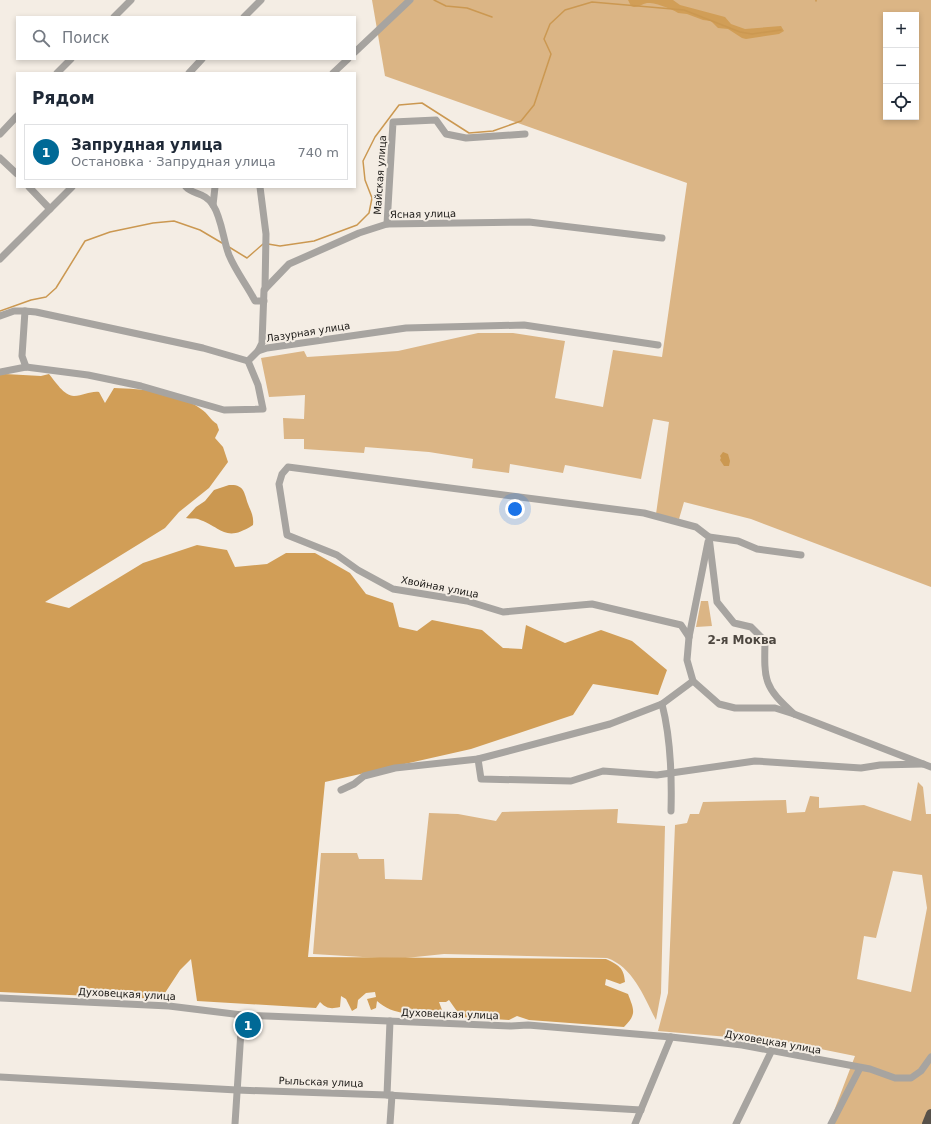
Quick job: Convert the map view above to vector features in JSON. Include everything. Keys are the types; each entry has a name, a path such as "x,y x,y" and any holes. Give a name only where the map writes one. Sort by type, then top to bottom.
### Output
{"highway":[{"path":"927,1124 931,1114"}],"street":[{"path":"115,16 131,0"},
{"path":"245,16 261,0"},
{"path":"356,51 410,0"},
{"path":"58,72 70,60"},
{"path":"189,72 201,60"},
{"path":"334,72 347,60"},
{"path":"0,134 16,117"},
{"name":"Майская улица","path":"387,224 393,122 436,120 446,134 466,138 525,134"},
{"path":"0,158 16,173"},
{"path":"30,188 50,209"},
{"path":"0,259 71,188"},
{"path":"188,188 200,193 214,205"},
{"path":"216,188 214,205 228,254 255,301 264,301"},
{"path":"258,351 262,343 266,234 260,188"},
{"name":"Ясная улица","path":"265,289 289,264 359,233 387,224 529,222 662,238"},
{"path":"0,316 14,311 36,312 224,353 248,361 258,385 262,409 224,410 141,386 88,374 26,367 0,372"},
{"path":"25,311 22,356 26,367"},
{"name":"Лазурная улица","path":"248,361 258,351 406,328 524,325 658,345"},
{"name":"Хвойная улица","path":"689,637 681,625 592,604 503,612 467,601 393,589 358,570 337,555 287,535 279,484 282,474 288,467 644,513 696,527 709,537"},
{"path":"709,537 738,541 757,549 801,555"},
{"path":"709,537 689,637 687,660 693,681 719,704 735,708 775,708 931,767"},
{"path":"709,537 717,602 734,623 751,627 766,641 766,680 776,698 794,714"},
{"path":"340,790 354,784 364,776 395,768 478,759 610,724 662,704 693,681"},
{"path":"662,704 666,719 672,773 671,811"},
{"path":"478,759 481,779 570,781 603,771 657,775 755,761 861,768 923,764"},
{"name":"Духовецкая улица","path":"0,998 169,1006 242,1015 511,1026 528,1025 671,1037 742,1045 770,1052 860,1068 895,1078 912,1078 921,1071 931,1056"},
{"path":"235,1124 242,1015"},
{"path":"390,1021 390,1124"},
{"path":"635,1124 671,1037"},
{"path":"736,1124 770,1052"},
{"path":"831,1124 860,1068"},
{"name":"Рыльская улица","path":"0,1077 237,1090 389,1095 641,1110"}],"shaded area":[{"path":"372,0 931,0 931,587 751,519 684,502 679,519 656,514 669,422 653,419 641,479 565,465 563,473 510,464 509,473 472,468 473,459 429,452 365,447 364,453 304,449 304,439 284,439 283,418 304,419 305,395 269,397 261,358 304,351 307,357 398,351 478,333 513,333 565,341 555,398 603,407 613,350 662,357 687,183 385,76"},
{"path":"628,0 673,0 680,5 725,17 731,24 745,29 781,26 784,31 779,34 746,39 728,29 718,28 711,21 678,13 654,4 647,3 634,7 631,6"},
{"path":"49,374 67,394 74,396 99,392 105,403 114,388 148,390 181,398 192,403 217,424 219,430 215,438 223,447 228,462 209,488 179,512 165,528 45,602 69,608 143,563 197,545 227,550 235,567 267,564 286,553 315,553 350,573 366,594 393,603 399,627 417,631 432,620 482,630 503,648 522,649 526,625 565,643 601,630 632,641 667,670 658,695 593,684 573,715 471,749 325,782 308,957 606,959 620,967 625,982 620,984 606,979 605,985 628,994 633,1008 633,1015 624,1027 529,1020 517,1016 509,1020 461,1017 449,1000 446,1002 439,1002 442,1010 438,1016 398,1012 383,1006 377,1001 376,1008 371,1010 367,999 376,997 375,992 366,993 358,1000 357,1008 352,1011 346,999 341,996 340,1007 332,1008 325,1006 320,1002 316,1008 197,1001 191,959 180,970 161,999 0,992 0,375 41,376"},
{"path":"723,452 728,454 730,461 729,466 724,466 720,460 720,456"},
{"path":"229,485 241,487 243,490 252,514 253,525 236,533 230,533 224,532 198,519 186,518 196,507 205,501 214,490"},
{"path":"701,601 708,601 712,626 696,627"},
{"path":"918,782 923,787 926,814 931,814 931,1117 928,1124 829,1124 855,1056 786,1042 658,1031 668,993 675,825 687,823 690,814 699,814 703,802 786,800 787,813 805,812 810,796 819,797 819,808 864,805 911,821","holes":["893,871 922,875 927,908 911,992 857,979 864,936 876,938"]},
{"path":"618,809 617,823 665,826 661,993 656,1020 637,984 631,976 616,962 607,958 444,954 396,959 313,954 321,853 357,853 359,859 384,859 385,879 422,880 429,813 458,814 496,821 502,812"}],"waterway":[{"path":"434,0 446,6 467,8 492,17"},
{"path":"268,244 280,246 314,241 357,225 369,213 372,198 365,180 363,161 375,137 399,105 422,103 469,133 493,131 521,121 534,105 551,54 544,39 550,24 565,10 592,2 684,10 740,32 752,34 781,30"},
{"path":"0,311 31,300 46,297 56,288 85,241 110,232 153,223 174,221 200,230 222,243"},
{"path":"229,247 247,258 263,244"}],"place":[{"name":"Запрудная улица","path":"248,1025"}],"district":[{"name":"2-я Моква","path":"742,640"}]}
